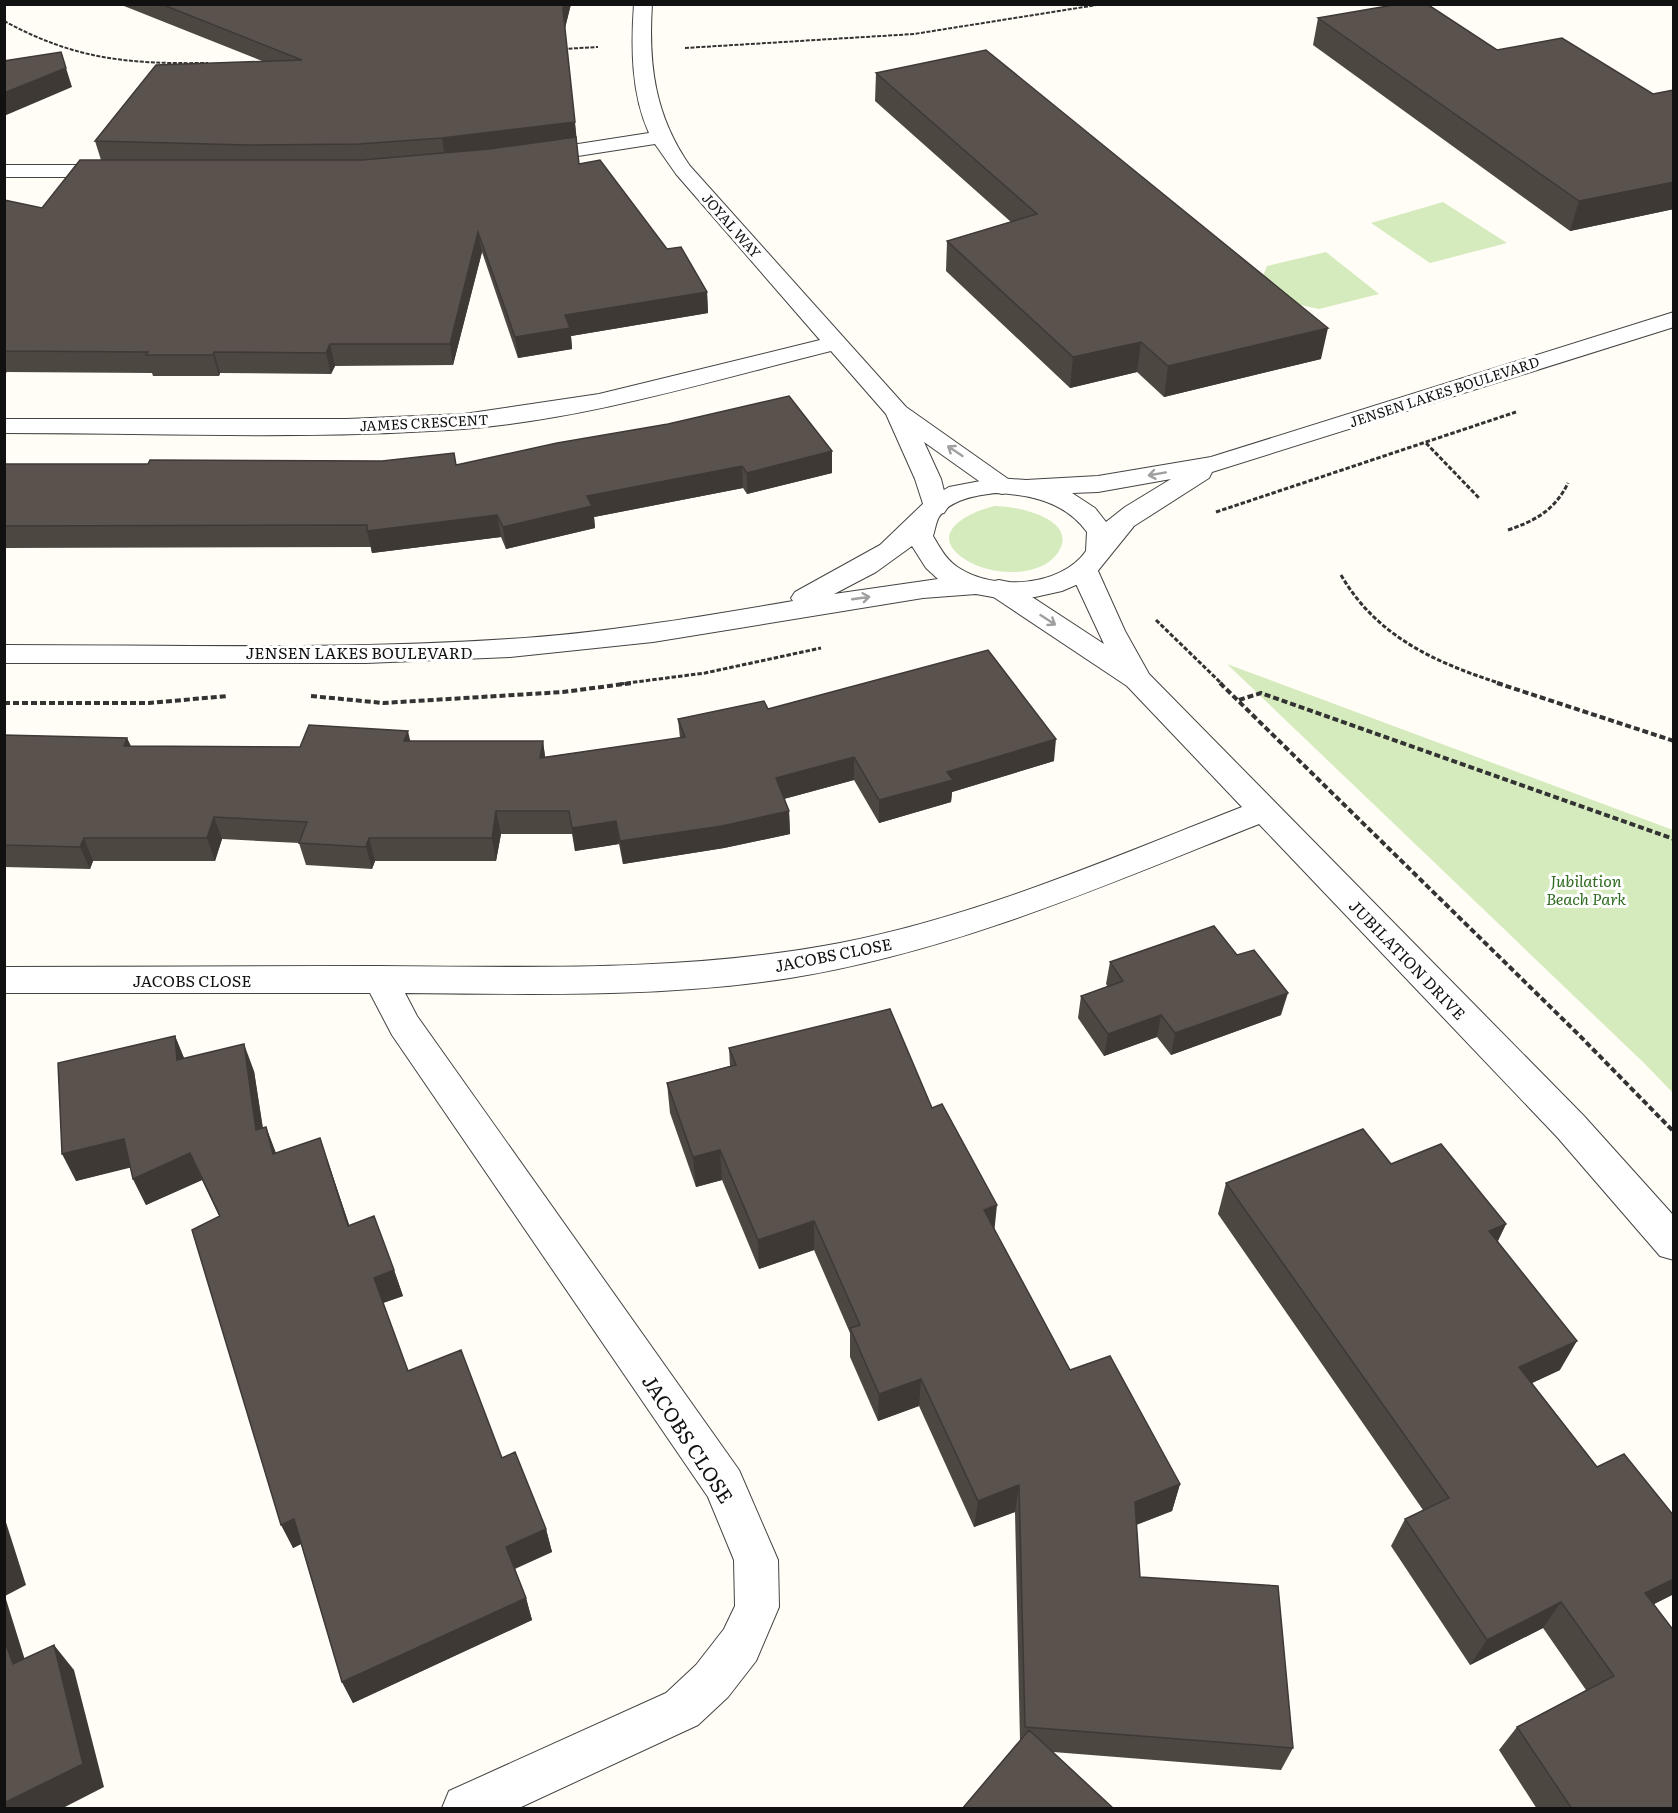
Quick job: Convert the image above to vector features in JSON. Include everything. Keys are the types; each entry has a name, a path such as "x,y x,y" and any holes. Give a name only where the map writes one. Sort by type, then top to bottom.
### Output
{"street":[{"name":"JOYAL WAY","path":"643,4 642,49 645,74 661,137 683,170 897,411 1002,486"},
{"path":"511,160 661,137"},
{"path":"4,171 133,171"},
{"name":"JENSEN LAKES BOULEVARD","path":"1030,487 1098,484 1215,464 1674,319"},
{"name":"JAMES CRESCENT","path":"4,426 347,426 464,421 599,401 836,343"},
{"name":"JOYAL WAY","path":"897,411 928,479 930,512"},
{"name":"JENSEN LAKES BOULEVARD","path":"1091,561 1116,527 1215,464"},
{"path":"1002,486 1030,487 1064,499 1086,513 1100,532 1091,561 1057,585 1019,590 990,587 951,575 930,558 920,536 930,512 944,499 972,489 1002,486"},
{"name":"JENSEN LAKES BOULEVARD","path":"782,610 876,560 901,542 930,512"},
{"name":"JUBILATION DRIVE","path":"1091,561 1111,631 1137,679"},
{"name":"JENSEN LAKES BOULEVARD","path":"4,654 407,655 492,651 666,632 782,610 943,586 990,587"},
{"name":"JUBILATION DRIVE","path":"990,587 1137,679 1571,1127 1674,1244"},
{"name":"JACOBS CLOSE","path":"4,980 592,980 757,969 842,955 919,936 1034,899 1264,810"},
{"name":"JACOBS CLOSE","path":"380,980 404,1025 724,1484 756,1560 757,1607 749,1629 712,1681 682,1709 466,1809"}],"path":[{"path":"685,48 914,34 1102,4"},
{"path":"4,21 31,35 102,60 141,64 213,63"},
{"path":"552,50 598,47"},
{"path":"1210,515 1517,411"},
{"path":"1426,443 1479,498"},
{"path":"1508,530 1536,520 1550,512 1563,498 1568,483"},
{"path":"1341,575 1352,595 1375,622 1421,654 1452,668 1674,741"},
{"path":"1155,619 1571,1026 1674,1132"},
{"path":"1239,700 1261,693 1674,839"}],"green space":[{"path":"1443,202 1507,243 1430,263 1371,223"},
{"path":"1326,252 1379,294 1319,309 1287,302 1260,282 1267,266"},
{"path":"995,506 1030,512 1054,523 1061,532 1062,542 1057,554 1038,568 1013,572 987,569 966,560 954,550 949,541 950,533 963,519 973,513"},
{"name":"Jubilation Beach Park","path":"1227,664 1673,830 1673,1093 1645,1064"}],"building":[{"path":"161,4 564,4 575,122 442,138 359,144 248,145 95,141 156,65 302,60"},
{"path":"1399,4 1427,4 1497,50 1562,38 1653,94 1674,90 1674,182 1579,201 1318,18"},
{"path":"986,50 1328,328 1168,366 1141,342 1073,357 947,241 1037,214 876,73"},
{"path":"61,52 66,68 4,93 4,61"},
{"path":"576,137 579,164 600,160 667,249 681,247 707,292 565,315 570,328 515,337 478,232 450,344 330,344 326,353 214,352 213,355 4,351 4,200 42,208 80,160 362,160 489,149"},
{"path":"789,396 832,451 747,473 742,466 587,496 592,506 503,527 497,515 367,531 367,525 4,526 4,464 148,464 150,460 382,461 454,453 456,465 557,443 668,424"},
{"path":"988,650 1056,739 947,772 953,780 879,800 854,757 776,778 789,811 722,826 620,841 616,821 572,828 569,811 496,811 492,838 369,838 366,847 299,843 307,822 214,817 207,838 84,838 80,847 4,845 4,735 127,738 124,746 300,747 309,725 408,731 404,741 543,741 540,758 685,737 678,719 764,701 768,709"},
{"path":"1214,926 1237,955 1254,950 1288,993 1175,1033 1161,1015 1108,1034 1081,996 1123,981 1110,962"},
{"path":"890,1009 932,1108 942,1104 997,1205 984,1210 1070,1370 1110,1356 1180,1484 1135,1502 1140,1577 1278,1586 1293,1748 1025,1727 1019,1485 978,1501 921,1379 879,1394 850,1328 860,1325 814,1221 758,1240 720,1150 693,1157 667,1083 736,1065 729,1048"},
{"path":"175,1036 177,1060 244,1044 256,1130 266,1127 273,1154 320,1138 348,1226 374,1216 394,1270 374,1278 408,1371 461,1350 502,1458 515,1452 546,1529 506,1547 526,1598 342,1682 294,1519 281,1525 192,1230 220,1216 190,1153 133,1179 124,1139 62,1154 58,1063"},
{"path":"1363,1129 1391,1164 1441,1144 1506,1224 1489,1231 1577,1341 1519,1367 1597,1467 1624,1454 1674,1516 1674,1579 1645,1593 1674,1631 1674,1809 1572,1809 1517,1727 1614,1676 1561,1602 1487,1640 1405,1519 1449,1498 1226,1183"},
{"path":"4,1639 13,1664 54,1645 83,1764 4,1803"},
{"path":"1029,1730 1114,1809 962,1809"}]}
